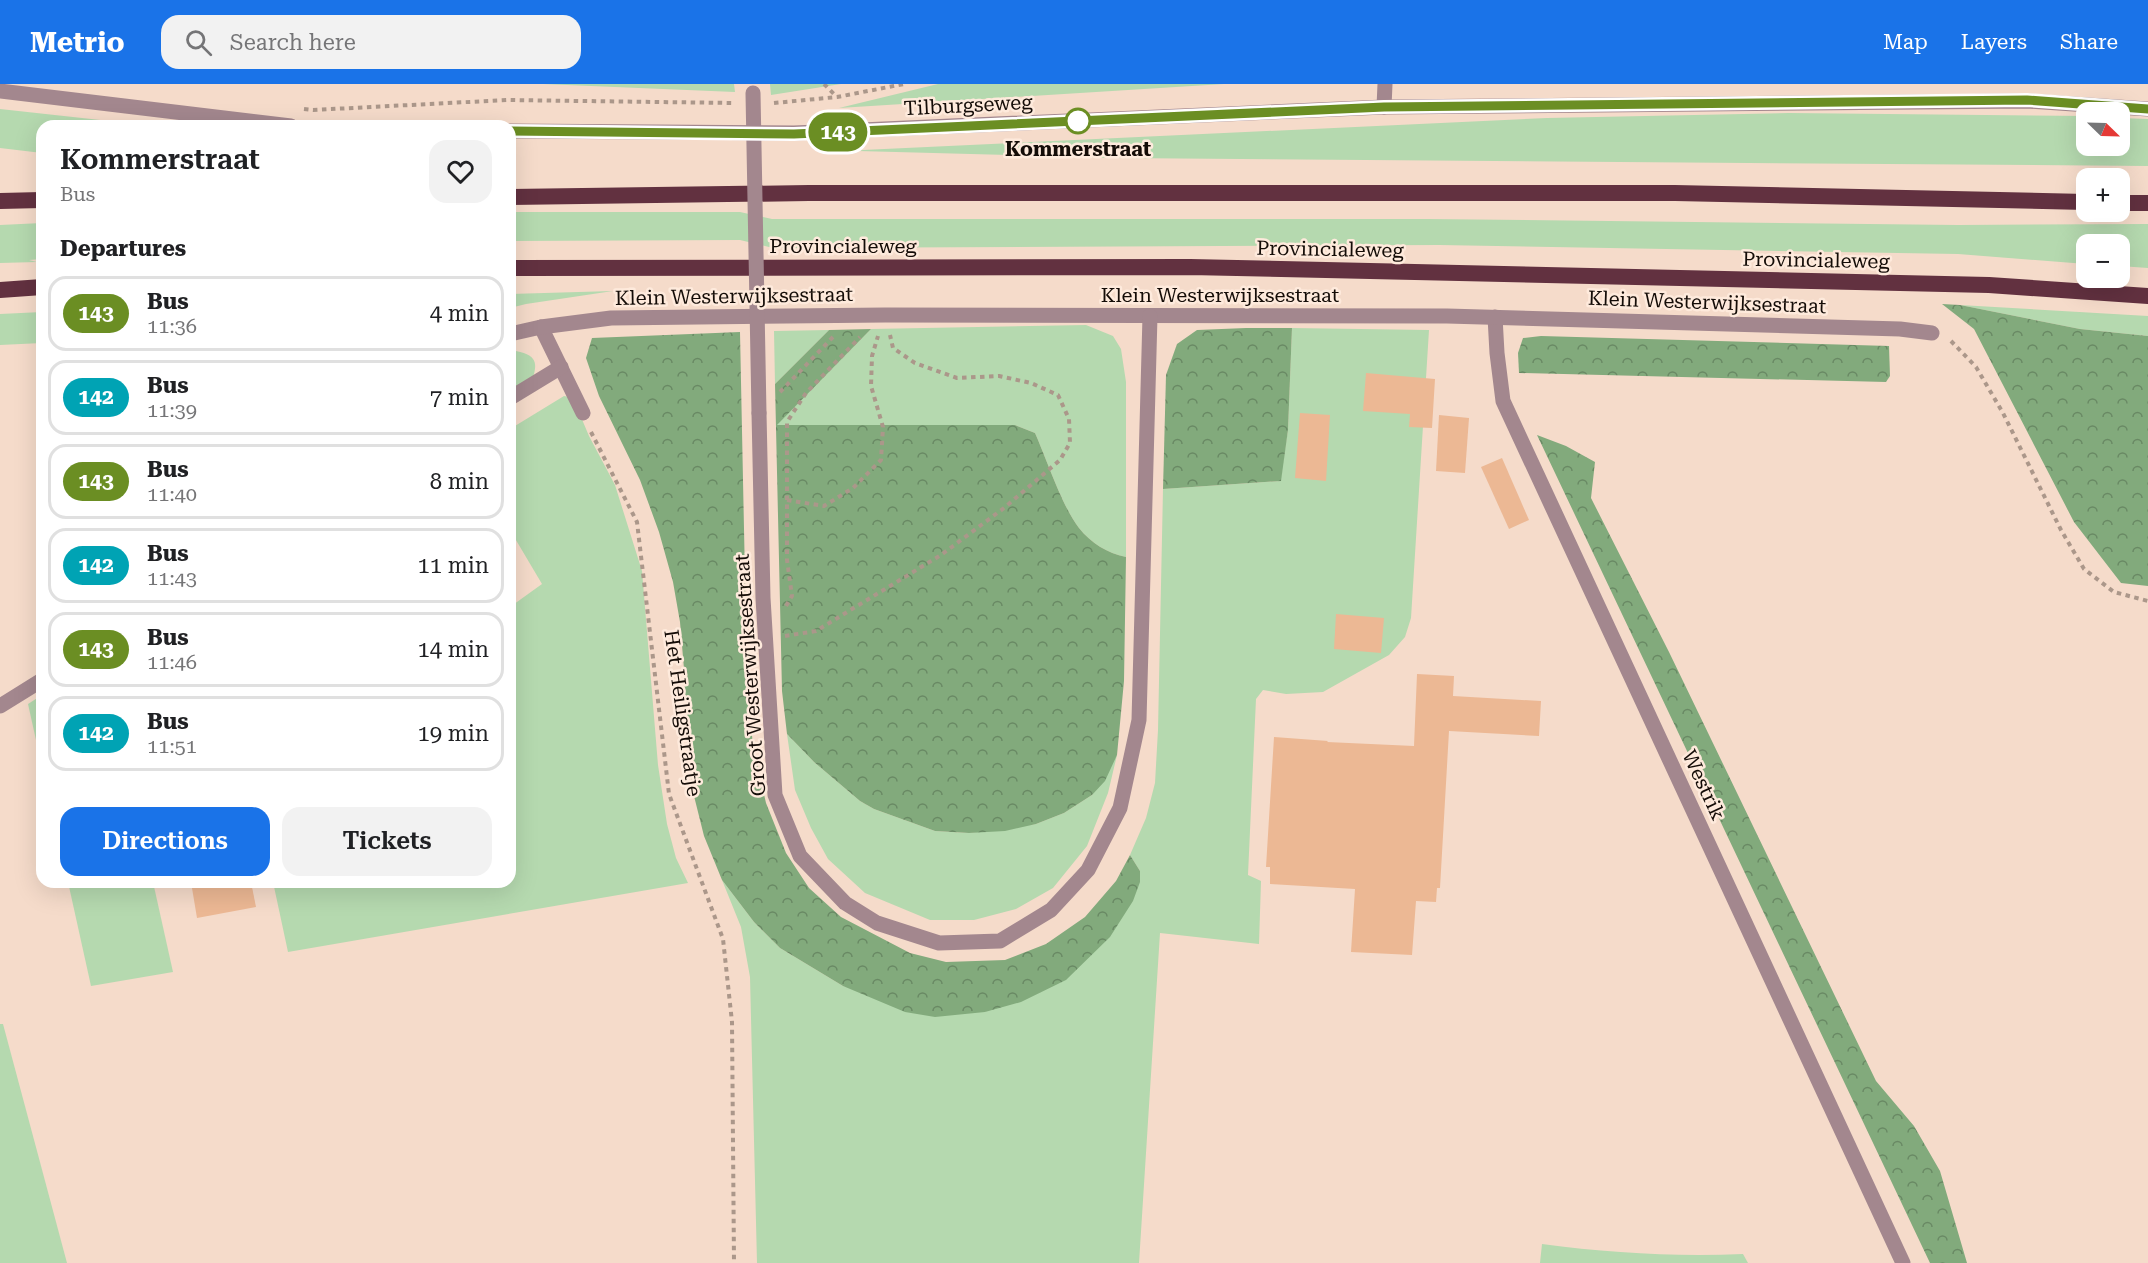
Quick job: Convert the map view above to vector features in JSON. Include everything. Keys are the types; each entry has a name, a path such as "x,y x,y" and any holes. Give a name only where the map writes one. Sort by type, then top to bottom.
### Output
{"highway":[{"path":"516,197 809,193 1675,193 2076,202"},
{"path":"0,201 36,200"},
{"path":"2130,203 2148,203"},
{"name":"Provincialeweg","path":"516,268 1191,267 1989,285 2148,296"},
{"path":"0,290 36,287"}],"street":[{"path":"1384,107 1385,84"},
{"path":"0,91 241,120"},
{"name":"Groot Westerwijksestraat","path":"750,94 766,639 775,795 800,856 845,903 877,923 939,943 1000,941 1051,910 1088,870 1120,808 1139,720 1150,316"},
{"name":"Tilburgseweg","path":"516,131 794,134 1384,107 2027,100 2148,110"},
{"name":"Klein Westerwijksestraat","path":"516,333 611,318 885,315 1495,317 1900,329 1932,333"},
{"name":"Westrik","path":"1495,317 1503,401 1903,1263"},
{"path":"541,327 583,413"},
{"path":"516,394 561,367"},
{"path":"0,706 36,684"}],"path":[{"path":"824,84 837,97"},
{"name":"Tilburgseweg","path":"766,103 837,97 904,84"},
{"path":"302,109 507,100 750,94"},
{"path":"759,413 855,315"},
{"path":"766,639 792,596 787,560 788,422 806,393 850,346 885,315"},
{"path":"787,500 824,506 853,488 881,460 884,427 872,386 872,356 885,315"},
{"path":"766,639 816,631 941,555 1004,508 1060,460 1070,443 1069,419 1058,395 1031,384 999,376 957,378 915,363 893,348 885,315"},
{"path":"1932,333 1949,338 1976,367 2003,413 2061,530 2084,569 2114,592 2148,601"},
{"name":"Het Heiligstraatje","path":"583,413 606,465 637,522 669,794 723,939 732,1022 734,1263"}],"green space":[{"path":"543,84 734,84 735,92"},
{"path":"770,84 841,84 771,95"},
{"path":"938,84 1224,84 839,108"},
{"path":"0,109 100,120 36,120 36,152 0,148"},
{"path":"1789,113 2076,116 2076,156 2130,156 2130,118 2148,119 2148,166 1117,158 858,151 863,150 1547,118"},
{"path":"516,212 740,212 772,219 1427,219 1958,225 2148,224 2148,268 2130,267 2130,234 2076,234 2076,263 1958,254 1439,245 773,248 740,240 516,241"},
{"path":"36,223 36,259 29,260 36,262 0,263 0,225"},
{"path":"613,291 516,306 516,294"},
{"path":"1942,304 1960,305 2080,329 2148,336 2148,586 2121,583 2074,522 1974,329"},
{"path":"1960,305 2148,316 2148,336 2080,329"},
{"path":"36,312 36,343 0,345 0,314"},
{"path":"1086,325 1113,336 1121,349 1126,382 1126,557 1100,547 1079,528 1061,496 1035,433 1015,425 776,425 871,329"},
{"path":"1292,328 1429,330 1411,618 1405,637 1389,655 1323,692 1286,694 1263,690 1256,699 1248,875 1261,881 1259,944 1160,933 1139,1263 757,1263 750,977 741,927 722,880 754,922 780,948 843,986 985,1012 1140,871 1130,855 1146,818 1155,783 1163,489 1280,481 1288,430"},
{"path":"1292,328 1288,430 1281,481 1163,489 1166,375 1177,344 1197,330"},
{"path":"871,329 777,425 1015,425 1035,433 1061,496 1079,528 1100,547 1126,557 1124,681 1117,755 1105,781 1092,795 1064,813 1036,824 1005,831 969,833 935,831 874,809 860,801 814,762 787,734 782,691 775,384 829,330"},
{"path":"829,330 775,384 774,331"},
{"path":"740,332 747,676 753,747 766,803 786,853 809,888 841,917 910,953 946,962 1005,960 1046,944 1085,917 1116,881 1130,855 1140,871 1140,882 1133,901 1110,937 1066,980 1021,1002 985,1012 935,1017 905,1012 843,986 780,948 754,922 722,880 704,836 694,796 687,745 680,622 673,582 659,532 640,480 599,396 586,358 592,338"},
{"path":"1541,336 1889,346 1890,376 1886,382 1519,373 1518,353 1523,338"},
{"path":"516,351 524,353 535,362 531,385 516,394"},
{"path":"564,396 573,398 589,436 615,485 642,571 658,765 667,824 676,858 688,883 288,952 274,888 516,888 516,603 542,584 516,540 516,425"},
{"path":"1537,435 1566,446 1595,462 1591,498 1669,652 1876,1081 1914,1126 1940,1171 1967,1263 1930,1263"},
{"path":"36,699 36,740 28,704"},
{"path":"787,734 814,762 860,801 874,809 935,831 969,833 1036,824 1064,813 1092,795 1117,755 1108,793 1087,846 1053,888 1016,909 974,920 930,920 865,893 828,859 811,828 795,790"},
{"path":"69,888 154,888 173,972 91,986"},
{"path":"0,1024 3,1024 67,1263 0,1263"},
{"path":"1542,1244 1643,1254 1743,1254 1748,1263 1540,1263"}],"building":[{"path":"1366,373 1435,379 1432,428 1409,427 1410,414 1363,411"},
{"path":"1300,413 1330,415 1326,481 1295,478"},
{"path":"1439,415 1469,418 1465,473 1436,471"},
{"path":"1502,458 1529,520 1509,529 1481,467"},
{"path":"1336,614 1384,618 1381,653 1334,649"},
{"path":"1417,674 1454,676 1453,696 1541,701 1539,736 1449,731 1440,888 1437,888 1436,902 1416,901 1412,955 1351,952 1355,889 1270,884 1270,867 1266,867 1274,737 1414,746"},
{"path":"192,888 252,888 256,907 197,918"}],"bus line":[{"name":"143","path":"516,131 794,134 1384,107 2027,100 2148,109"}],"place":[{"name":"Kommerstraat","path":"1078,121"}]}
